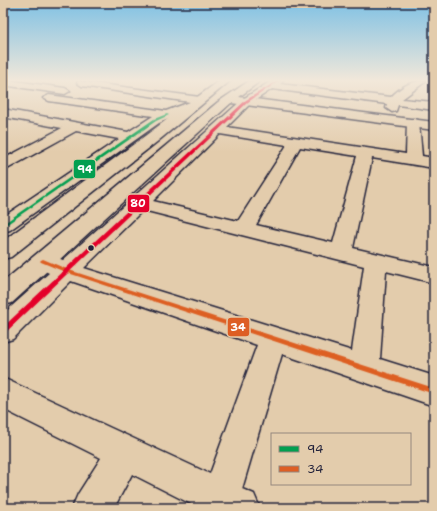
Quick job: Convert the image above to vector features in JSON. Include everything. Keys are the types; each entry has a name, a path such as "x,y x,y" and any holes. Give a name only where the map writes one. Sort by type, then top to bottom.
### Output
{"street":[{"path":"85,105 168,115"},
{"path":"3,226 155,120 191,105"},
{"path":"3,252 153,138 194,105"},
{"path":"3,331 55,266 215,110 225,105"},
{"path":"3,296 55,266 140,203 219,130 242,105"},
{"path":"326,105 434,126"},
{"path":"333,105 392,116 434,121"},
{"path":"392,105 392,116"},
{"path":"215,110 220,119 219,130"},
{"path":"8,117 27,112 74,126 131,137"},
{"path":"413,123 414,160"},
{"path":"3,165 74,126"},
{"path":"219,130 434,163"},
{"path":"244,228 296,141"},
{"path":"340,252 366,152"},
{"path":"140,203 434,275"},
{"path":"3,206 23,212"},
{"path":"364,368 376,261"},
{"path":"55,266 434,391"},
{"path":"3,393 230,503 273,339"},
{"path":"92,508 125,452"}],"transit line":[{"name":"80","path":"3,331 243,105"},
{"name":"94","path":"3,226 155,120 168,115"},
{"name":"34","path":"43,261 67,271 434,391"}]}
